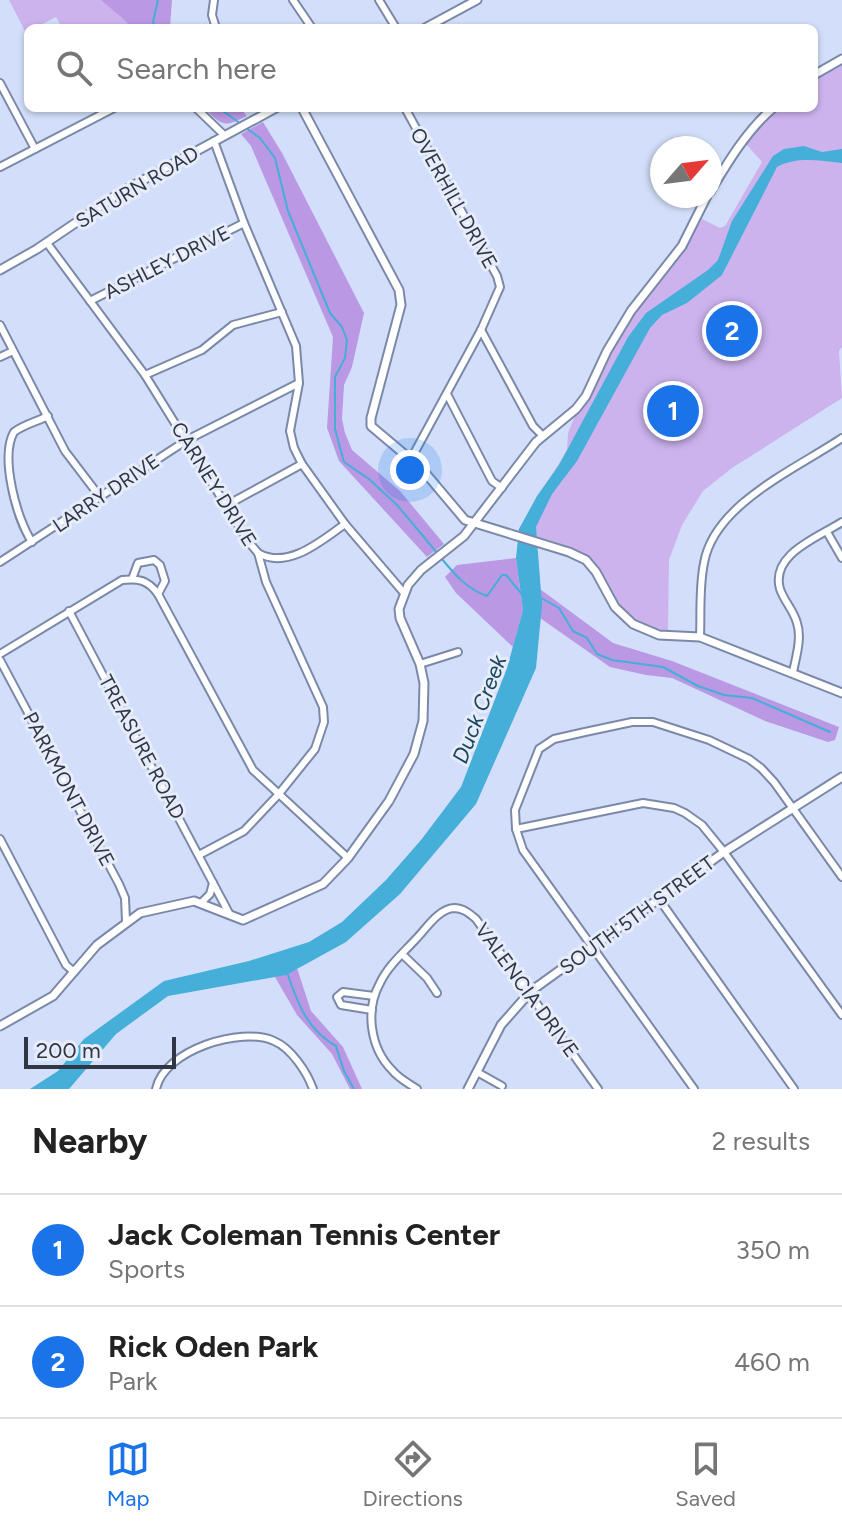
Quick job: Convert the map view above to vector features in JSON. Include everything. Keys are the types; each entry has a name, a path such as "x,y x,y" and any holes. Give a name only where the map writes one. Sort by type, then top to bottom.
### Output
{"street":[{"path":"214,0 212,15 215,24"},
{"path":"293,0 309,24"},
{"path":"379,0 394,24"},
{"path":"432,24 477,0"},
{"path":"818,73 842,59"},
{"path":"0,83 35,149"},
{"path":"0,103 8,99"},
{"path":"0,167 106,112"},
{"path":"200,112 224,135"},
{"name":"SATURN ROAD","path":"0,270 47,243 111,198 268,112"},
{"path":"304,112 399,290 401,305 371,426 411,459 460,516 474,524 586,560 615,607 633,624 659,635 700,637 841,692"},
{"name":"OVERHILL DRIVE","path":"407,112 497,276 500,287 481,330 411,459"},
{"path":"722,174 746,138 769,112"},
{"path":"214,141 244,223 296,346 299,383 290,431 294,448 345,524 404,593"},
{"path":"1,1022 53,996 97,945 140,913 174,904 201,903 243,920 323,884 348,858 389,801 414,754 423,721 420,664 400,618 399,609 404,593 413,579 474,524 543,436 576,409 631,311 682,246 702,208"},
{"name":"ASHLEY DRIVE","path":"90,301 244,223"},
{"name":"CARNEY DRIVE","path":"47,243 145,375 258,553 266,582 323,707 324,722 315,749 278,795"},
{"path":"145,375 202,350 233,325 282,312"},
{"path":"0,325 65,451 100,497"},
{"path":"481,330 533,426 543,436"},
{"path":"0,357 13,351"},
{"name":"LARRY DRIVE","path":"0,562 187,440 299,383"},
{"path":"447,394 492,481 502,488"},
{"path":"32,542 16,519 2,463 3,453 13,433 48,416"},
{"path":"700,637 704,562 720,526 760,490 842,438"},
{"path":"227,505 302,464"},
{"path":"793,672 798,629 781,591 778,581 780,569 802,546 842,522"},
{"path":"258,553 267,558 287,557 320,542 345,524"},
{"path":"827,532 842,558"},
{"path":"132,579 138,563 154,560 160,565 165,581 158,594"},
{"path":"0,657 122,580 143,580 152,585 253,770 348,858"},
{"name":"TREASURE ROAD","path":"69,611 230,915"},
{"path":"420,664 458,652"},
{"name":"PARKMONT DRIVE","path":"0,657 119,884 125,898 126,921"},
{"path":"694,1089 523,850 516,829 515,810 539,749 554,739 632,722 667,724 742,755 774,782 842,877"},
{"name":"SOUTH 5TH STREET","path":"468,1089 501,1025 530,992 724,852 842,777"},
{"path":"199,855 244,831 278,795"},
{"path":"516,829 643,803 685,813 702,825 724,852 842,1015"},
{"path":"0,839 66,965 74,972"},
{"path":"201,903 210,894 213,883"},
{"path":"659,899 794,1089"},
{"name":"VALENCIA DRIVE","path":"402,954 445,911 455,908 466,911 476,919 598,1089"},
{"path":"417,1089 393,1072 383,1060 371,1027 374,996 385,974 402,954 427,978 437,993"},
{"path":"372,1010 341,1005 337,997 343,992 374,996"},
{"path":"156,1089 160,1078 171,1067 208,1043 259,1037 283,1046 313,1089"},
{"path":"477,1072 502,1086"}],"shaded area":[{"path":"9,0 141,0 145,24 60,24 56,17 43,24 24,24 24,29"},
{"path":"101,0 172,0 170,24 127,22"},
{"path":"842,63 842,347 839,351 842,398 732,468 703,491 682,525 669,560 668,630 649,627 634,621 624,612 603,575 584,554 518,531 567,450 568,433 574,418 592,391 611,348 631,316 677,260 702,219 720,228 725,226 762,162 745,143 775,112 818,112 818,78"},
{"path":"208,112 244,112 247,116 228,123 215,119"},
{"path":"263,122 364,313 352,367 344,385 342,419 345,433 352,450 400,491 444,544 427,557 339,461 327,428 333,337 251,146 241,134"},
{"path":"516,558 523,610 513,647 456,593 445,577 457,565"},
{"path":"540,589 613,643 672,661 839,727 835,740 828,742 765,721 672,678 610,667 540,618"},
{"path":"297,968 311,1011 343,1047 362,1089 350,1089 332,1054 297,1015 275,977"}],"water":[{"path":"804,146 822,152 842,149 842,163 801,160 777,167 722,275 687,303 662,315 650,328 577,461 552,494 536,527 542,605 536,668 476,804 400,894 346,942 286,975 168,996 116,1034 69,1089 30,1089 58,1071 84,1039 164,981 249,961 309,942 342,922 386,880 421,840 461,787 507,668 523,610 516,558 519,529 537,496 559,465 628,337 646,313 718,260 732,221 773,156 784,149"}],"waterway":[{"path":"154,24 158,0"},
{"path":"224,112 241,124"},
{"path":"246,128 260,138 275,158 288,211 330,313 342,327 347,340 345,358 335,377 335,429 344,462 369,479 397,505 438,554"},
{"path":"442,559 473,590 487,596 502,575 506,575 521,593"},
{"path":"541,598 559,608 573,631 587,638 597,654 612,660 663,667 698,686 724,695 752,698 830,732"},
{"path":"287,972 304,1014 318,1032 336,1046 354,1089"}],"place":[{"name":"Rick Oden Park","path":"732,331"},
{"name":"Jack Coleman Tennis Center","path":"673,411"}],"water label":[{"name":"Duck Creek","path":"479,709"}]}
